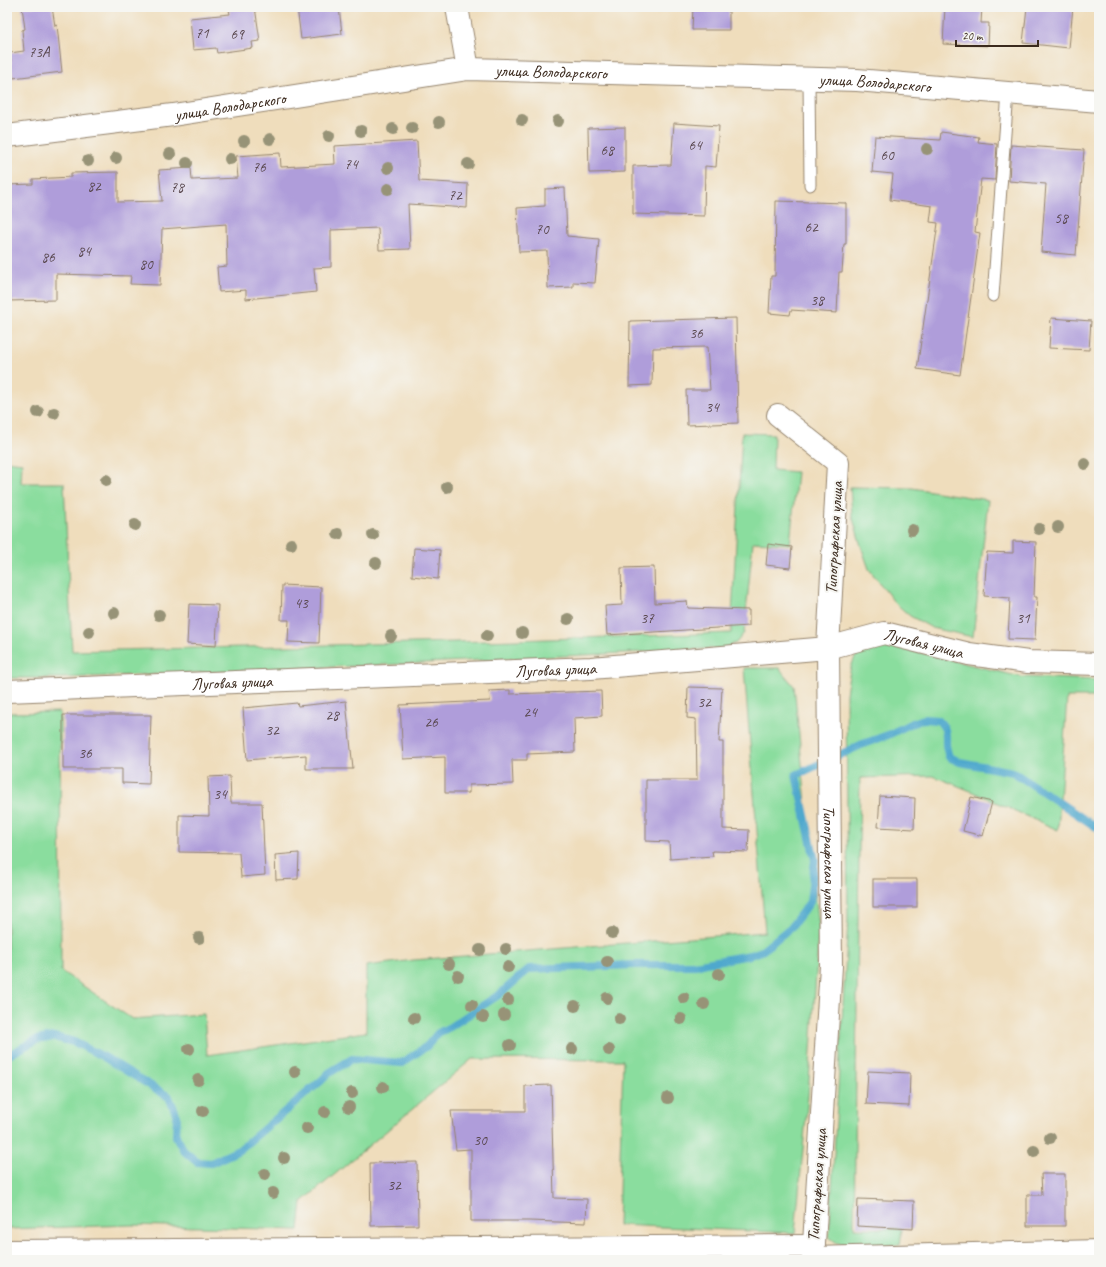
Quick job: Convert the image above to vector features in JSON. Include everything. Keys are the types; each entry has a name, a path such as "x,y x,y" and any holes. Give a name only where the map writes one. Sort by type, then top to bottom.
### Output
{"street":[{"path":"457,7 468,69"},
{"name":"улица Володарского","path":"7,136 173,115 468,69 857,80 1099,101"},
{"name":"Типографская улица","path":"778,415 838,463 828,648 831,966 813,1255"},
{"name":"Луговая улица","path":"7,690 591,668 828,648 884,632 969,654 1028,662 1099,664"},
{"path":"7,1251 813,1255 1099,1251"}],"lane":[{"path":"809,79 810,185"},
{"path":"993,296 1008,93"}],"green space":[{"path":"742,433 774,434 773,470 797,472 790,544 753,542 744,633 736,643 723,648 404,664 63,678 7,678 7,461 22,463 21,483 64,483 72,651 455,642 731,633"},
{"path":"850,487 912,488 988,500 973,637 932,628 910,616 894,602 869,569 852,515"},
{"path":"877,642 1021,677 1099,680 1099,697 1067,697 1058,830 933,776 860,778 854,1228 902,1229 900,1245 837,1243 829,1237 848,921 846,694 850,671 854,660 860,651"},
{"path":"744,668 779,668 794,686 819,928 808,1097 795,1233 618,1225 623,1060 472,1059 302,1202 299,1230 132,1225 7,1229 7,713 60,712 61,971 132,1019 204,1014 207,1055 366,1032 366,966 414,960 765,932"},
{"path":"446,1253 738,1260 446,1260"}],"building":[{"path":"22,7 52,7 55,26 57,25 62,72 13,78 10,53 24,51 22,30 25,29"},
{"path":"255,7 260,41 252,42 253,48 217,53 216,48 193,50 190,18 230,14 229,10"},
{"path":"297,7 339,7 342,34 301,39"},
{"path":"693,7 729,7 729,30 692,30"},
{"path":"945,7 982,7 981,23 989,23 988,46 943,44"},
{"path":"1027,7 1073,7 1069,48 1023,43"},
{"path":"674,123 719,126 716,167 705,166 704,216 633,214 633,166 671,165"},
{"path":"625,127 625,172 589,173 588,128"},
{"path":"941,132 979,137 978,142 997,144 995,180 981,179 975,232 980,233 960,375 917,369 938,223 930,222 932,206 890,200 893,174 872,172 875,136 940,140"},
{"path":"417,141 419,181 468,184 467,208 408,204 410,249 379,250 378,228 331,230 331,267 314,268 316,292 246,299 246,290 219,292 217,267 227,266 226,224 162,229 160,285 130,284 131,276 56,274 56,300 7,301 7,185 33,184 33,179 71,177 71,173 118,172 118,202 162,201 159,170 191,168 192,180 238,178 236,156 280,153 281,167 335,164 334,146"},
{"path":"1011,145 1084,150 1076,255 1041,252 1046,184 1009,181"},
{"path":"565,188 567,236 599,239 595,283 573,282 573,287 548,288 547,251 519,252 517,208 545,206 545,189"},
{"path":"776,201 846,203 846,244 844,244 842,272 839,272 837,313 791,310 790,315 769,313 771,276 775,276"},
{"path":"736,318 738,423 687,425 686,390 710,390 707,347 653,348 652,385 629,386 630,321"},
{"path":"1051,318 1091,321 1089,350 1049,348"},
{"path":"1013,541 1036,542 1034,597 1037,597 1035,640 1008,639 1010,598 984,596 987,552 1013,553"},
{"path":"768,544 792,547 790,568 766,565"},
{"path":"414,548 440,550 438,579 412,576"},
{"path":"654,567 655,603 687,601 688,608 749,610 749,626 607,635 605,606 622,605 621,568"},
{"path":"282,585 321,587 319,643 288,642 289,620 281,620"},
{"path":"189,604 218,605 216,646 187,644"},
{"path":"688,687 722,688 719,742 723,742 723,829 749,830 748,852 712,851 713,856 670,859 669,842 646,841 646,780 697,780 696,719 687,718"},
{"path":"510,690 510,694 601,691 602,716 574,718 575,752 527,754 527,760 512,760 513,784 469,785 469,793 445,793 445,757 403,759 400,705 490,701 489,691"},
{"path":"346,701 353,769 306,769 306,755 247,760 243,708 297,703 298,706"},
{"path":"63,715 151,715 149,784 122,783 122,769 63,769"},
{"path":"230,776 231,803 262,803 265,875 241,877 239,853 179,852 179,815 209,816 208,777"},
{"path":"880,796 915,798 914,829 878,827"},
{"path":"971,797 992,802 983,836 963,831"},
{"path":"299,853 298,879 276,880 275,855"},
{"path":"873,879 917,879 917,907 873,907"},
{"path":"868,1071 910,1073 909,1106 866,1104"},
{"path":"551,1085 554,1198 587,1199 586,1223 471,1221 471,1149 456,1150 451,1111 525,1111 525,1086"},
{"path":"417,1162 418,1225 371,1226 370,1163"},
{"path":"1041,1174 1065,1174 1065,1226 1027,1226 1027,1195 1042,1195"},
{"path":"858,1199 914,1201 913,1229 857,1226"}],"waterway":[{"path":"7,1056 36,1040 54,1037 74,1042 104,1057 169,1097 177,1116 176,1136 184,1151 197,1162 211,1163 239,1150 329,1073 352,1059 402,1063 427,1046 438,1033 450,1027 500,994 529,969 634,965 695,965 750,955 762,951 791,927 810,902 815,860 796,775 910,724 924,719 938,720 945,731 946,746 949,757 960,762 1013,772 1099,829"}]}
